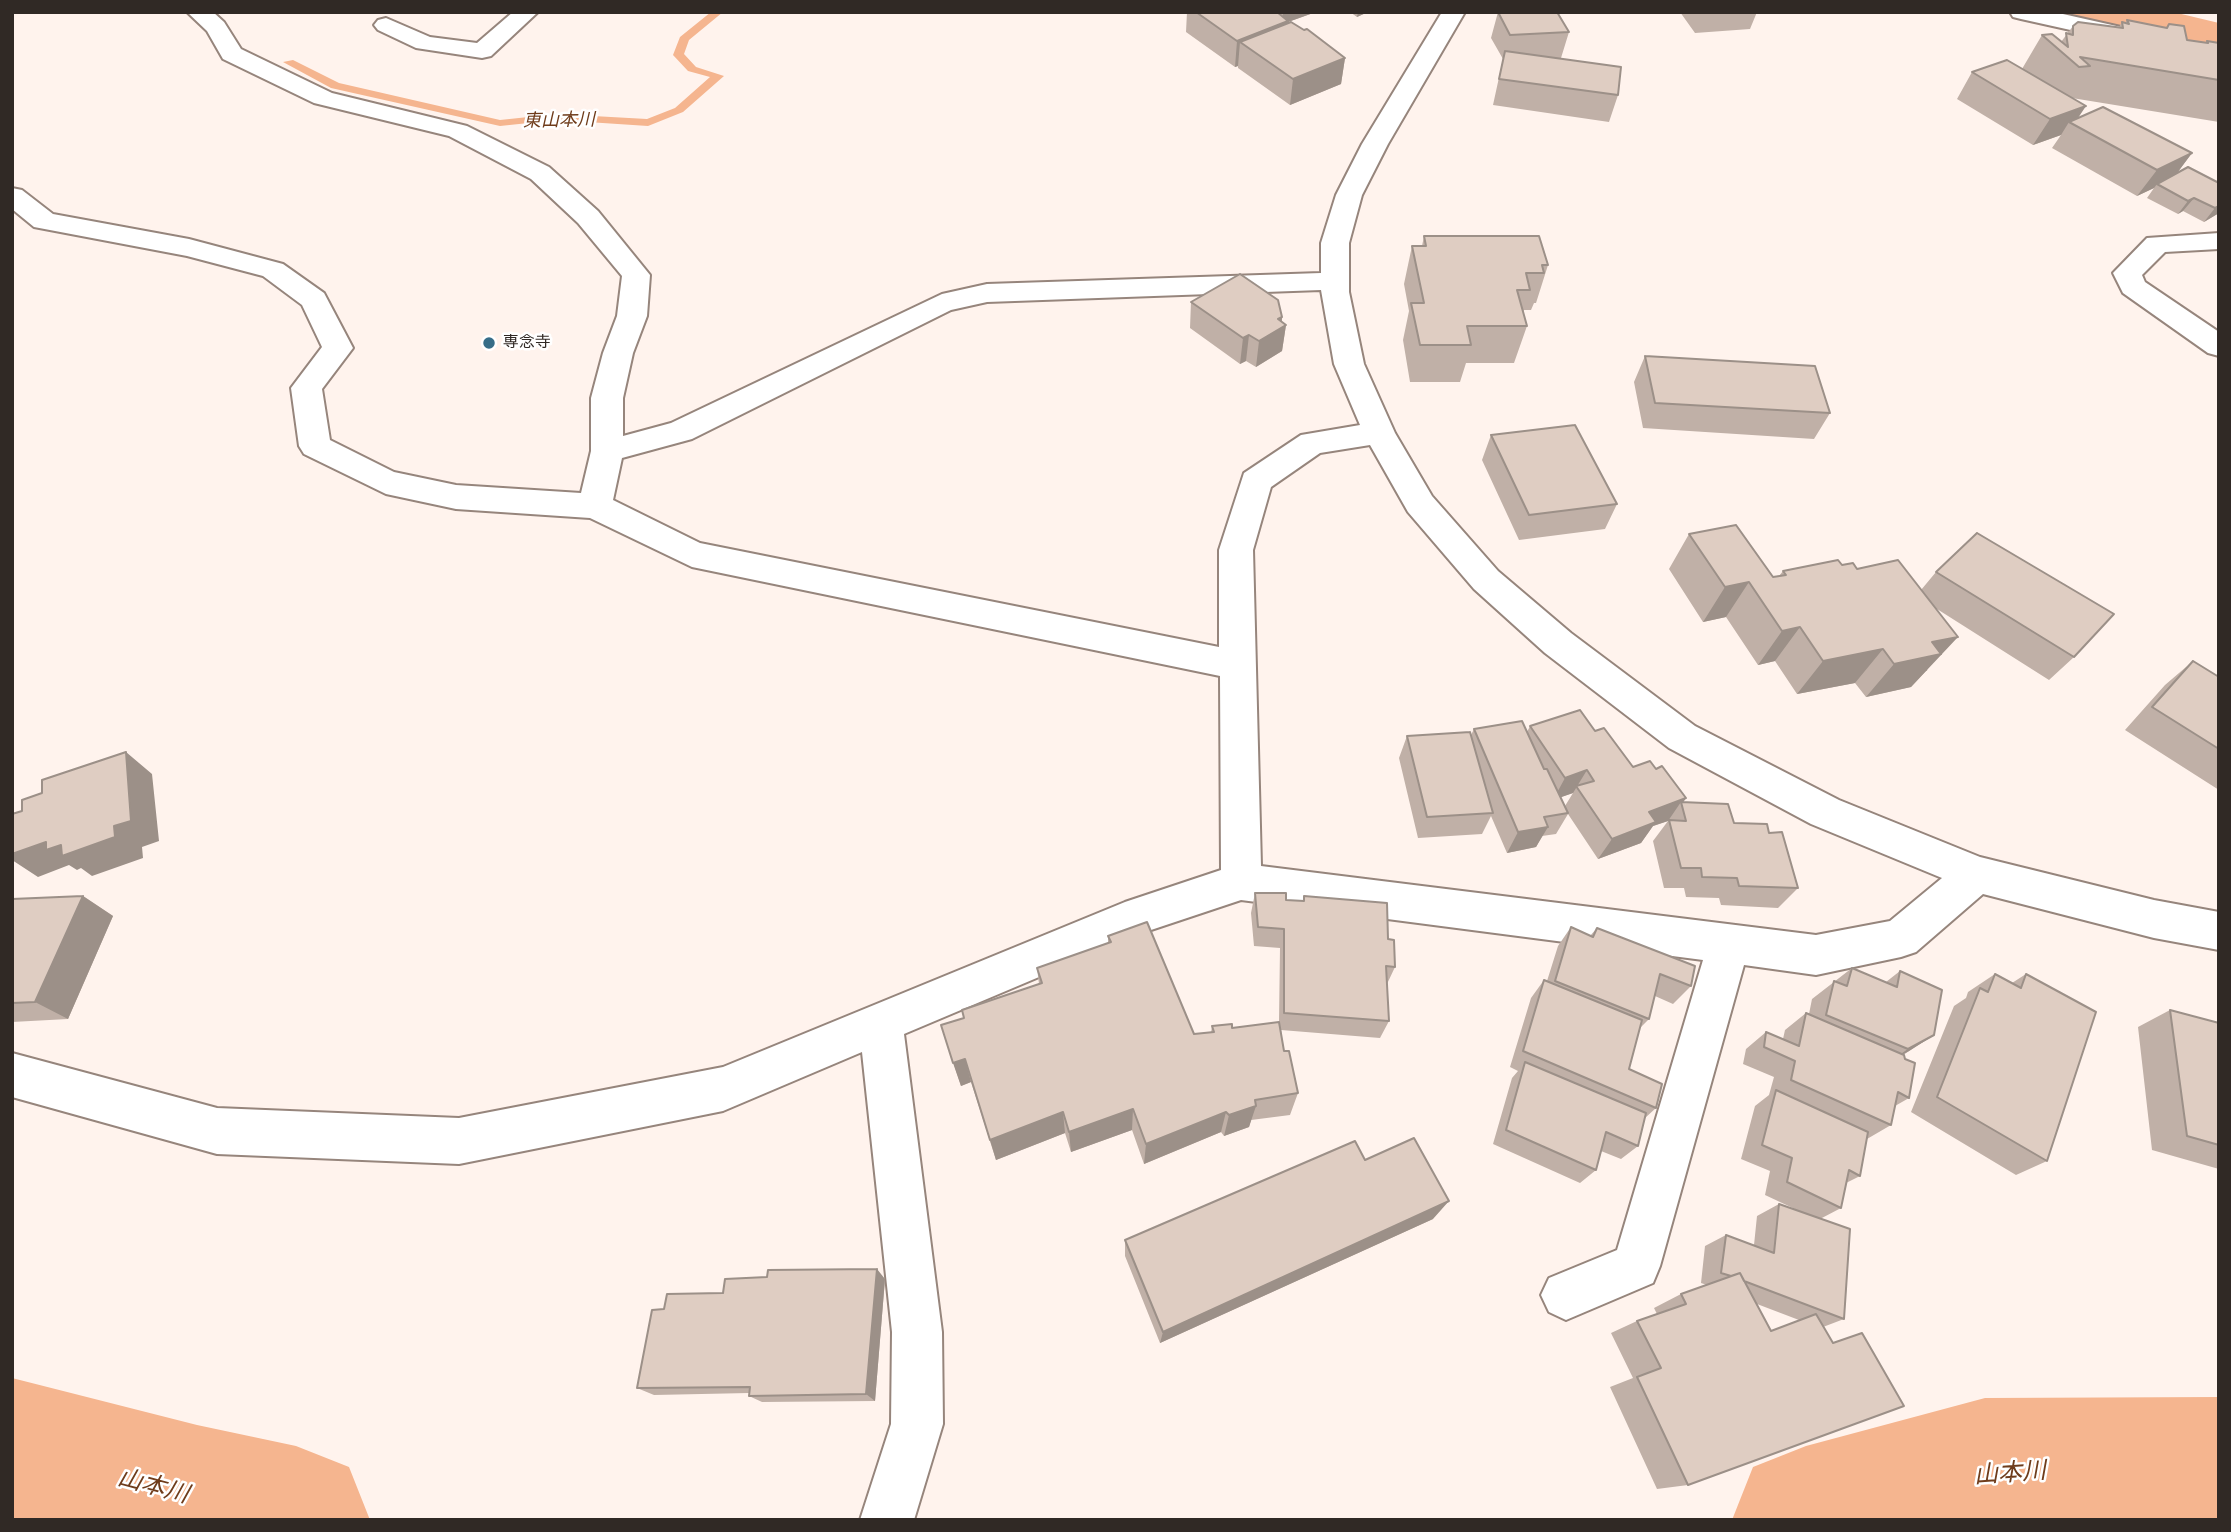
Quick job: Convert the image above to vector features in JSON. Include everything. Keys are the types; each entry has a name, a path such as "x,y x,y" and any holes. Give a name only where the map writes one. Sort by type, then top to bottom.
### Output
{"street":[{"path":"198,12 216,27 232,54 323,98 458,131 540,173 588,217 636,275 632,316 618,354 607,398 607,451 595,506"},
{"path":"386,25 424,43 482,51 527,12"},
{"path":"1454,12 1375,144 1349,195 1335,243 1335,281 1349,365 1379,433 1420,504 1486,580 1558,643 1682,737 1825,812 1977,874 2154,919 2219,931"},
{"path":"2021,12 2219,56"},
{"path":"12,196 44,222 189,248 273,270 314,300 338,348 306,388 315,446 386,482 444,495 595,506 692,554 1238,665"},
{"path":"2219,241 2157,244 2127,273 2133,287 2219,346"},
{"path":"607,451 681,431 942,303 987,293 1335,281"},
{"path":"1241,882 1236,550 1256,481 1312,443 1379,433"},
{"path":"12,1075 217,1131 459,1141 723,1089 1140,915 1241,882 1816,955 1901,938 1977,874"},
{"path":"1566,1295 1636,1266 1729,944"},
{"path":"881,1023 917,1332 917,1424 887,1520"}],"building":[{"path":"1196,12 1277,12 1288,21 1237,41"},
{"path":"1498,12 1557,12 1569,32 1510,35"},
{"path":"2127,20 2167,28 2169,24 2184,26 2187,40 2219,43 2219,80 2080,57 2090,66 2079,67 2042,35 2052,34 2068,47 2066,33 2073,35 2073,26 2078,22 2123,28 2122,22 2129,24"},
{"path":"1291,22 1304,30 1307,29 1345,58 1293,79 1240,42"},
{"path":"1505,51 1621,67 1618,95 1499,79"},
{"path":"2007,60 2086,106 2050,119 1972,72"},
{"path":"2103,107 2192,153 2157,170 2069,122"},
{"path":"2188,167 2219,183 2219,206 2215,208 2194,198 2188,201 2157,184"},
{"path":"1424,236 1539,236 1548,265 1542,265 1544,273 1526,273 1530,290 1517,290 1527,326 1467,326 1471,345 1420,345 1411,303 1424,303 1412,246 1426,246"},
{"path":"1240,274 1278,300 1282,317 1278,319 1286,325 1259,341 1249,335 1243,338 1191,302"},
{"path":"1645,356 1815,366 1830,413 1655,403"},
{"path":"1575,425 1617,504 1529,515 1491,435"},
{"path":"1736,525 1773,577 1786,575 1783,571 1838,560 1842,565 1853,563 1857,569 1898,560 1958,637 1932,642 1941,654 1894,664 1883,649 1823,661 1800,627 1782,631 1749,582 1725,587 1689,534"},
{"path":"1977,533 2114,614 2074,657 1936,572"},
{"path":"2193,661 2219,677 2219,749 2152,707"},
{"path":"1580,710 1595,731 1604,728 1633,767 1650,761 1656,769 1662,766 1686,798 1649,812 1656,822 1612,839 1576,786 1594,781 1587,770 1565,778 1530,726"},
{"path":"1522,721 1568,813 1544,817 1548,827 1518,832 1474,729"},
{"path":"1470,732 1493,813 1427,817 1407,736"},
{"path":"126,752 131,821 114,826 115,837 62,856 61,845 46,850 46,842 12,854 12,814 22,811 22,800 42,793 42,780"},
{"path":"1681,802 1728,804 1734,823 1767,824 1769,833 1782,832 1798,888 1739,886 1737,878 1702,877 1701,868 1681,868 1669,820 1686,821"},
{"path":"1255,893 1286,893 1286,900 1304,901 1304,896 1387,903 1388,939 1394,940 1395,967 1386,966 1389,1021 1284,1013 1284,929 1258,927"},
{"path":"83,896 35,1002 12,1003 12,899"},
{"path":"1147,922 1194,1034 1214,1032 1212,1026 1232,1024 1232,1028 1279,1022 1284,1051 1289,1051 1298,1093 1255,1100 1256,1106 1229,1115 1226,1112 1146,1144 1133,1109 1069,1132 1063,1112 990,1140 965,1059 953,1063 941,1025 964,1018 962,1010 1042,983 1037,968 1111,942 1108,936"},
{"path":"1571,927 1593,937 1597,928 1695,966 1691,986 1660,974 1649,1019 1555,981"},
{"path":"1852,968 1897,987 1900,971 1942,990 1934,1035 1908,1049 1826,1015 1834,981 1847,986"},
{"path":"1995,974 2021,988 2026,974 2096,1012 2047,1161 1937,1097 1980,988 1988,992"},
{"path":"1544,980 1642,1020 1629,1069 1662,1084 1656,1108 1523,1051"},
{"path":"2170,1010 2219,1023 2219,1145 2187,1136"},
{"path":"1806,1013 1904,1055 1905,1059 1915,1063 1909,1098 1898,1092 1891,1125 1791,1080 1795,1061 1764,1047 1766,1032 1799,1046"},
{"path":"1525,1062 1646,1113 1638,1146 1606,1132 1596,1170 1506,1130"},
{"path":"1776,1090 1868,1132 1860,1176 1849,1170 1841,1208 1787,1182 1792,1158 1762,1145"},
{"path":"1414,1138 1449,1201 1163,1332 1125,1240 1355,1141 1365,1160"},
{"path":"1779,1204 1850,1229 1844,1319 1744,1281 1740,1273 1731,1276 1721,1273 1726,1235 1774,1253"},
{"path":"877,1269 866,1394 749,1396 750,1387 637,1388 652,1310 664,1309 667,1294 723,1293 725,1279 767,1277 768,1270"},
{"path":"1740,1273 1771,1331 1816,1314 1833,1343 1862,1333 1904,1406 1688,1485 1637,1377 1661,1368 1637,1321 1686,1304 1681,1294"}],"waterway":[{"name":"東山本川","path":"289,62 335,86 500,123 557,117 648,123 679,110 718,76 692,69 678,55 684,39 718,12"},
{"name":"東山本川","path":"2091,12 2219,43"},
{"name":"山本川","path":"12,1450 197,1499 296,1520"},
{"name":"山本川","path":"1806,1520 1985,1471 2219,1470"}],"place":[{"name":"専念寺","path":"489,343"}]}
